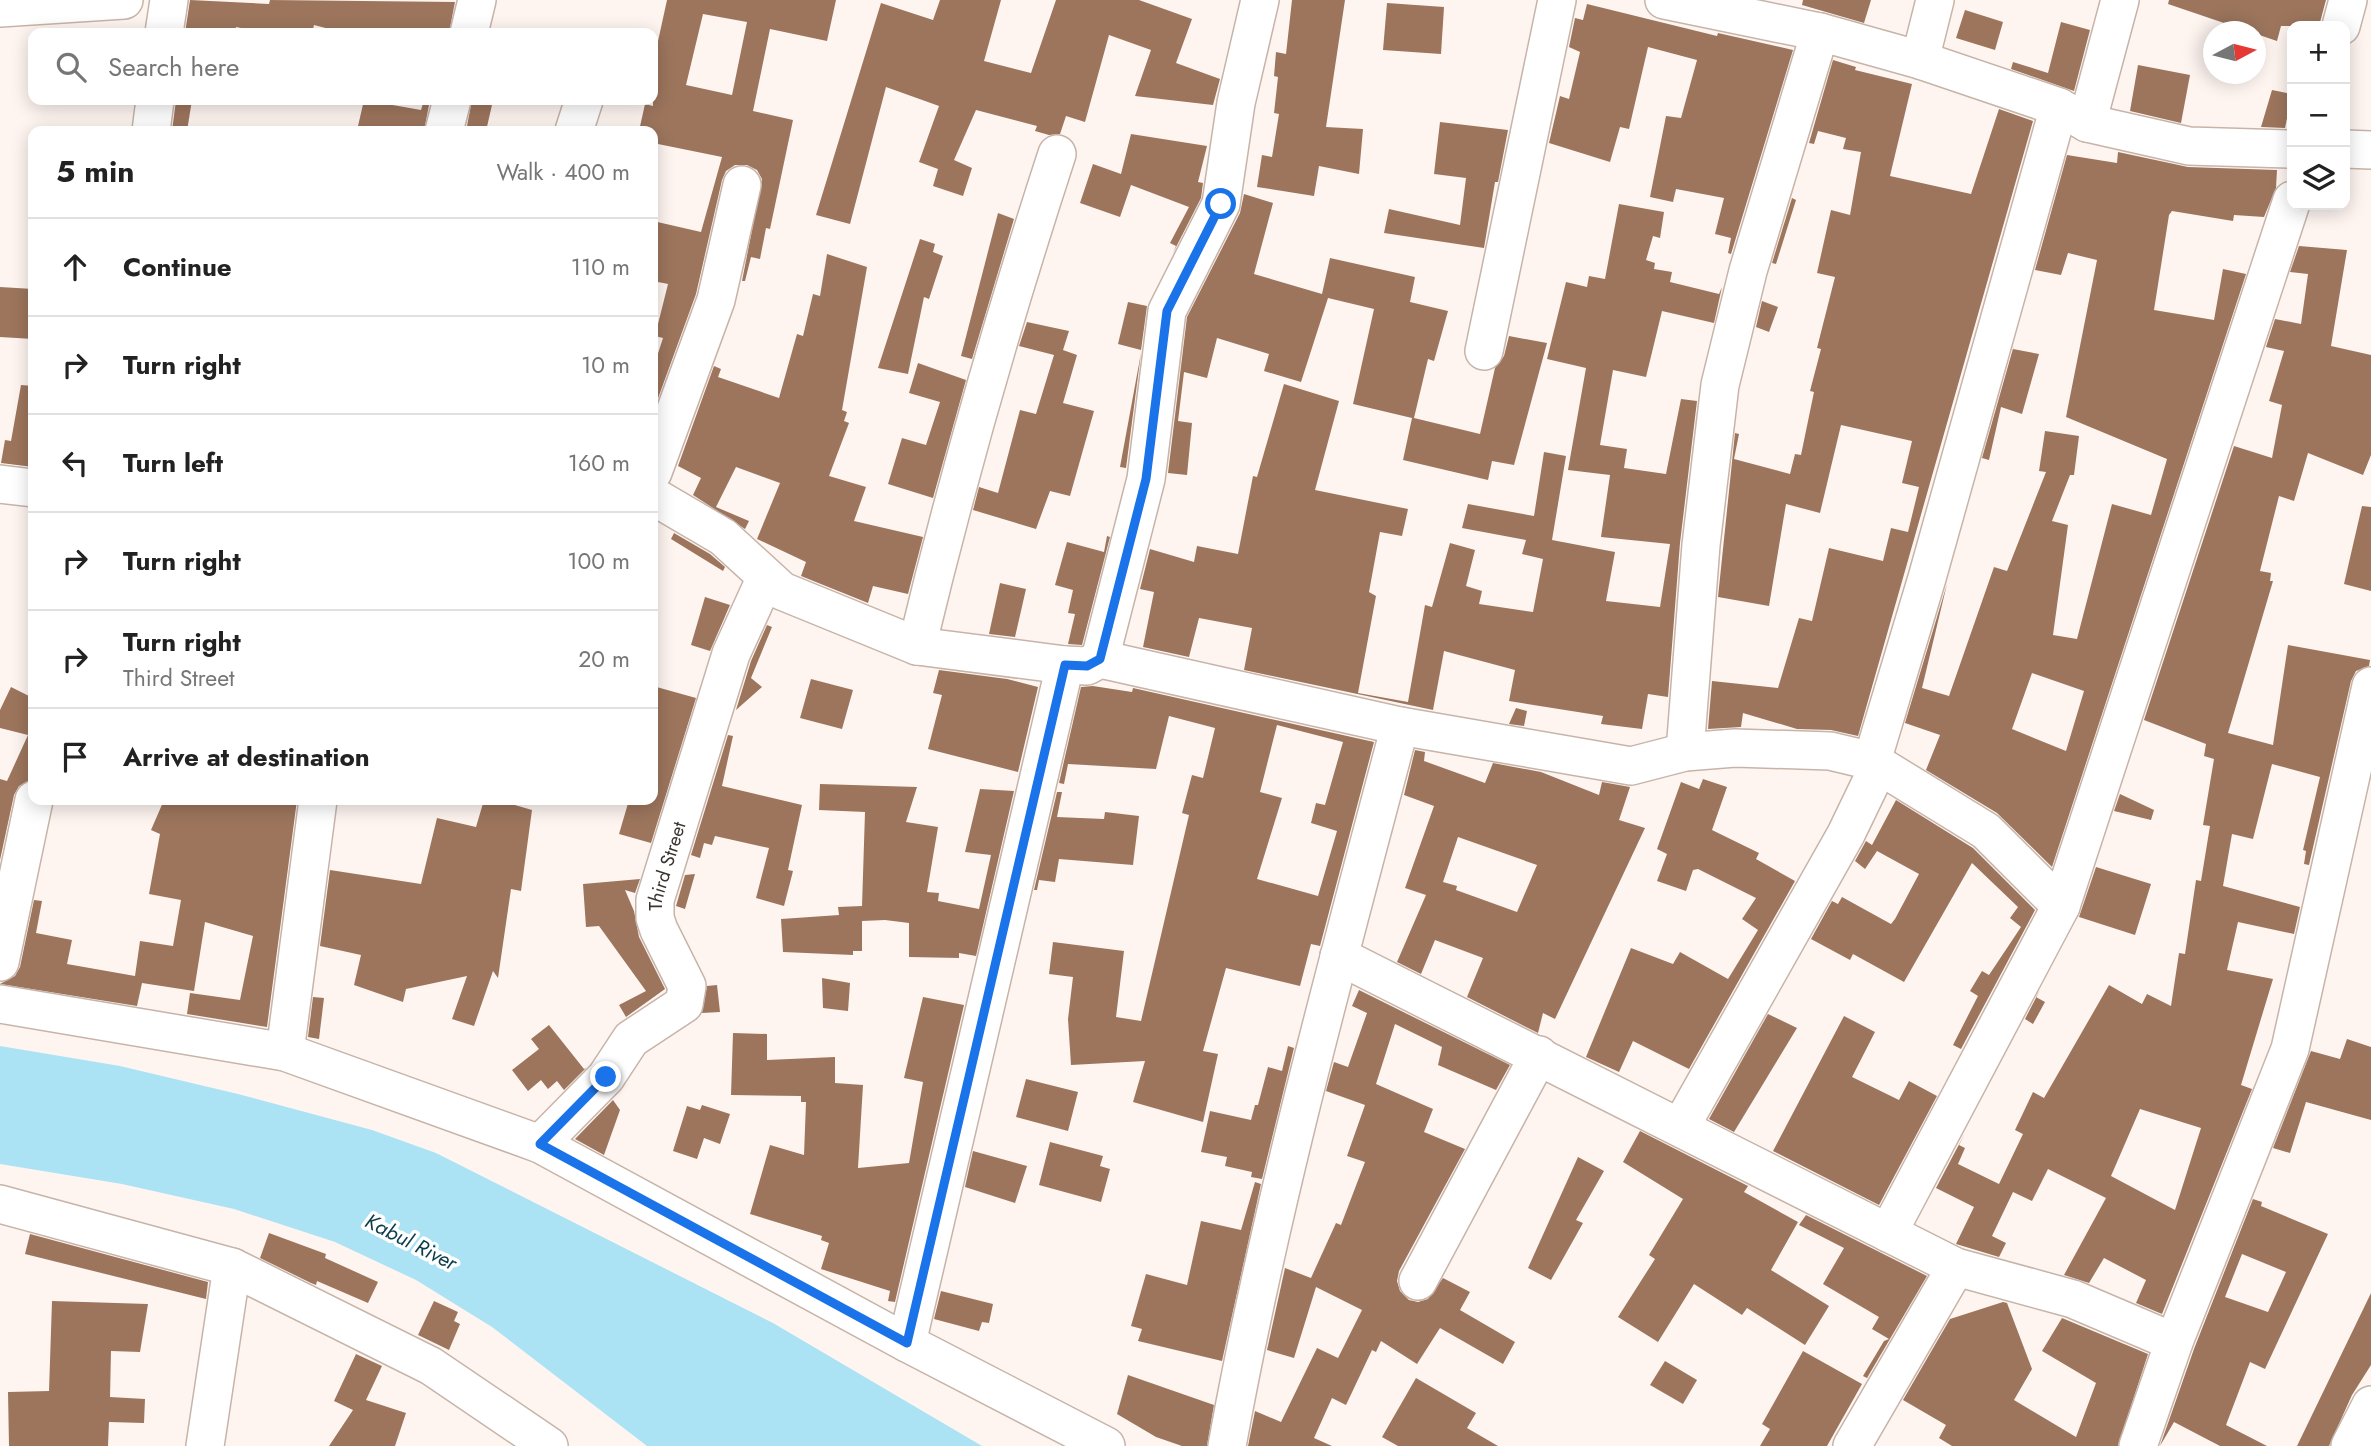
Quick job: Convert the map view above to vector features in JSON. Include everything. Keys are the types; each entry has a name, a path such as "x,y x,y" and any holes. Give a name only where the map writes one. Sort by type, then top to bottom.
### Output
{"street":[{"path":"0,8 124,0"},
{"path":"165,28 169,0"},
{"path":"470,28 477,0"},
{"path":"907,1343 1083,662 1146,479 1167,311 1221,204 1236,103 1260,0"},
{"path":"1484,351 1557,0"},
{"path":"1664,0 1820,32 1920,60 2073,115 2189,146 2287,149"},
{"path":"1920,60 1935,0"},
{"path":"1681,1126 1846,834 1873,778 1872,761 1931,565 2073,115 2120,0"},
{"path":"2343,21 2348,0"},
{"path":"1685,752 1701,545 1720,385 1748,271 1820,32"},
{"path":"152,126 154,105"},
{"path":"444,126 451,105"},
{"path":"576,126 582,105"},
{"path":"2350,149 2371,150"},
{"path":"917,646 955,493 1022,261 1057,154"},
{"path":"658,458 716,300 742,185"},
{"path":"1888,1233 2061,906 2289,210"},
{"path":"0,484 28,487"},
{"path":"658,499 723,537 782,591 917,646 1083,662 1400,726 1631,766 1685,752 1783,748 1830,751 1872,761 1986,831 2061,906"},
{"name":"Third Street","path":"540,1144 606,1077 631,1039 684,1004 687,986 659,930 655,918 655,900 731,654 766,576"},
{"path":"2138,1446 2174,1342 2290,1049 2371,686"},
{"path":"1227,1446 1249,1326 1339,956 1400,726"},
{"path":"0,962 33,805"},
{"path":"285,1052 317,805"},
{"path":"1339,956 1681,1126 1956,1267 2073,1299 2174,1342"},
{"path":"0,1004 285,1052 540,1144 907,1343 1106,1446"},
{"path":"1418,1281 1539,1055"},
{"path":"0,1204 232,1267 431,1366 549,1446"},
{"path":"205,1446 232,1267"},
{"path":"1852,1446 1956,1267"},
{"path":"2350,1446 2371,1405"}],"water":[{"name":"Kabul River","path":"0,1046 120,1066 238,1094 372,1130 436,1153 773,1323 982,1446 647,1446 492,1327 416,1280 335,1242 234,1209 122,1184 0,1164"}],"building":[{"path":"190,0 269,4 270,0 455,2 450,28 326,28 314,25 313,28 186,28"},
{"path":"667,0 836,0 827,41 770,29 753,111 793,120 770,229 766,228 760,259 751,257 745,281 742,281 762,179 757,170 747,165 735,165 726,171 722,180 696,294 658,398 658,354 663,338 658,337 658,324 668,284 658,282 658,222 701,232 722,157 658,144 658,126 640,126 645,105 658,105 658,41","holes":["703,14 747,22 732,95 686,85"]},
{"path":"940,0 1001,0 984,61 1031,73 1056,0 1139,0 1192,19 1176,63 1220,79 1213,105 1135,96 1151,50 1109,35 1085,122 1066,116 1060,134 1049,135 1035,131 1037,126 976,110 954,160 972,168 963,196 933,186 938,169 919,162 939,106 886,87 850,224 816,215 881,3 933,20"},
{"path":"1292,0 1345,0 1326,127 1363,129 1359,174 1319,166 1314,196 1257,187 1262,155 1272,157 1279,114 1274,113 1278,77 1274,76 1276,52 1286,54"},
{"path":"1803,0 1871,0 1864,23 1802,5"},
{"path":"2169,0 2326,0 2320,21 2287,21 2287,26 2281,26 2277,41 2266,37 2266,21 2218,21 2168,4"},
{"path":"1387,3 1444,7 1441,54 1383,50"},
{"path":"1587,4 1717,36 1718,33 1793,50 1731,254 1728,253 1731,238 1715,234 1724,198 1676,189 1673,202 1650,197 1666,116 1681,118 1697,60 1648,47 1629,129 1620,127 1610,162 1549,143 1560,96 1569,99 1580,52 1569,47 1575,18 1583,20"},
{"path":"1965,10 2003,22 1995,50 1956,38"},
{"path":"2061,22 2090,30 2074,91 2011,69 2013,62 2048,73"},
{"path":"1833,60 1856,67 1855,70 1912,84 1890,176 1971,194 1999,109 2033,121 1858,736 1831,730 1797,729 1743,713 1741,727 1708,729 1712,681 1778,688 1799,618 1812,621 1829,548 1883,561 1891,528 1908,532 1919,487 1902,483 1912,441 1841,425 1820,513 1786,504 1769,606 1718,597 1735,433 1739,434 1734,459 1790,474 1795,454 1801,455 1814,392 1810,391 1821,349 1817,348 1835,277 1817,273 1831,210 1850,215 1861,152 1843,149 1846,138 1818,131 1814,144 1809,143"},
{"path":"2138,65 2190,75 2181,123 2130,111"},
{"path":"2272,90 2287,93 2285,128 2261,127"},
{"path":"175,105 191,105 188,126 173,126"},
{"path":"363,105 392,105 421,110 422,105 429,105 425,126 358,126"},
{"path":"471,105 492,105 487,126 467,126"},
{"path":"1440,122 1508,130 1498,182 1495,182 1484,248 1384,233 1389,209 1460,225 1466,178 1434,174"},
{"path":"1131,134 1207,146 1198,182 1203,183 1201,198 1173,253 1176,246 1170,243 1189,207 1131,185 1120,217 1080,203 1093,164 1121,174"},
{"path":"2118,152 2188,167 2277,170 2276,188 2264,217 2234,215 2233,221 2172,211 2169,215 2154,310 2214,320 2223,269 2246,274 2052,867 1997,813 1926,770 1940,735 1905,723 1947,584 1922,688 1949,696 1994,567 2007,571 2046,472 2039,471 2045,431 2079,436 2074,475 2070,475 2052,521 2068,525 2053,635 2077,639 2112,504 2151,515 2167,459 2066,417 2097,260 2068,253 2061,275 2035,270 2067,155 2117,163","holes":["2032,673 2084,691 2066,751 2012,729"]},
{"path":"1244,194 1273,203 1254,274 1322,294 1330,258 1415,277 1410,302 1448,311 1434,361 1428,359 1414,418 1480,434 1495,368 1504,356 1509,336 1547,343 1514,465 1492,461 1488,480 1403,460 1412,418 1353,404 1374,309 1328,298 1301,382 1264,371 1269,354 1217,338 1207,378 1184,372 1178,421 1192,423 1187,475 1168,473 1187,317 1240,213"},
{"path":"1792,198 1796,200 1776,264 1772,263"},
{"path":"1619,204 1664,212 1660,238 1653,236 1646,260 1655,263 1654,269 1672,272 1670,282 1719,294 1722,287 1714,323 1662,311 1646,377 1613,370 1600,445 1627,449 1624,468 1666,474 1681,399 1697,401 1680,543 1668,697 1648,694 1642,729 1601,724 1603,716 1509,701 1515,670 1444,651 1433,710 1244,670 1252,628 1199,618 1189,657 1143,647 1154,592 1140,589 1150,549 1194,562 1197,546 1238,554 1253,476 1257,477 1284,384 1339,401 1315,490 1408,509 1402,536 1380,532 1369,592 1376,596 1358,693 1408,702 1425,605 1432,607 1450,543 1475,550 1466,586 1482,591 1479,604 1533,612 1543,559 1522,554 1526,540 1462,528 1468,504 1534,516 1544,452 1566,456 1552,540 1615,552 1606,601 1660,607 1670,544 1601,537 1610,475 1568,470 1586,368 1547,359 1566,282 1587,287 1589,276 1605,279"},
{"path":"998,213 1014,219 972,359 961,356"},
{"path":"920,239 935,244 933,252 943,256 929,299 924,297 908,374 878,368"},
{"path":"2299,246 2347,250 2331,346 2371,355 2371,455 2363,475 2308,453 2294,501 2279,496 2260,571 2271,573 2270,581 2273,581 2228,733 2273,745 2288,645 2370,660 2369,666 2356,671 2351,681 2309,865 2304,864 2306,851 2303,850 2320,777 2272,764 2253,839 2232,834 2223,886 2300,907 2294,934 2238,922 2227,970 2273,979 2241,1085 2252,1089 2162,1314 2136,1303 2146,1280 2104,1258 2089,1283 2064,1275 2106,1198 2048,1169 2032,1201 2013,1192 1992,1236 2006,1243 1999,1257 1956,1244 1974,1207 1936,1188 1965,1133 1959,1145 1965,1148 1958,1164 1999,1184 2023,1134 2015,1130 2033,1092 2044,1098 2109,985 2142,1004 2147,994 2171,1006 2179,953 2185,954 2196,880 2201,881 2210,826 2203,825 2214,759 2204,756 2206,744 2144,720 2234,446 2272,458 2282,405 2269,401 2284,351 2266,347 2275,319 2301,324 2308,274 2290,272","holes":["2140,1109 2201,1128 2175,1210 2111,1176"]},
{"path":"827,254 867,267 842,410 847,412 844,421 849,423 829,476 866,487 854,521 923,537 908,594 873,586 868,603 801,576 806,562 757,539 780,483 736,467 716,507 749,521 745,529 693,495 701,478 678,466 714,366 721,369 718,377 779,398 797,334 803,336 813,294 820,296"},
{"path":"0,287 28,289 28,339 0,337"},
{"path":"1762,301 1778,307 1769,332 1756,327"},
{"path":"1128,302 1147,306 1141,350 1118,344"},
{"path":"1027,322 1069,331 1063,350 1077,355 1063,403 1094,411 1070,496 1050,491 1036,529 973,510 979,487 998,493 1020,410 1036,414 1054,355 1019,346"},
{"path":"2014,345 2013,349 2039,354 2022,414 2001,407 1989,460 1982,458"},
{"path":"1141,353 1126,468 1120,467"},
{"path":"918,363 966,380 933,498 888,484 902,438 926,445 940,402 909,393"},
{"path":"21,385 28,386 28,466 1,463 5,440 11,441"},
{"path":"2362,506 2371,507 2371,591 2344,584"},
{"path":"674,533 710,554 725,567 723,571 671,539"},
{"path":"1107,536 1110,537 1082,645 1068,644 1075,614 1068,613 1073,590 1055,585 1067,542 1104,552"},
{"path":"1000,583 1026,589 1015,637 989,634"},
{"path":"705,597 730,605 710,651 691,645"},
{"path":"767,625 772,627 751,678 762,687 736,710 751,661"},
{"path":"939,670 1007,679 1038,687 1018,772 928,749 942,695 933,693"},
{"path":"811,679 853,690 842,729 800,718"},
{"path":"1093,686 1132,692 1133,688 1374,742 1320,946 1311,944 1300,986 1226,968 1203,1051 1218,1054 1203,1122 1133,1102 1145,1061 1071,1065 1068,1019 1073,977 1049,974 1053,942 1124,951 1116,1017 1141,1021 1189,815 1182,813 1192,775 1203,778 1215,728 1169,716 1156,769 1068,764 1064,784 1059,783 1081,687","holes":["1277,725 1343,742 1325,805 1316,803 1311,823 1337,831 1318,896 1257,879 1282,798 1260,792"]},
{"path":"11,687 28,696 28,735 0,728 0,710"},
{"path":"658,687 696,698 651,843 619,834 628,805 658,805"},
{"path":"1516,708 1527,711 1524,726 1509,724"},
{"path":"28,735 28,782 19,786 14,795 0,860 0,779 7,781"},
{"path":"728,735 733,736 722,786 802,805 788,870 793,871 784,906 756,898 769,848 715,836 712,845 704,843 700,858 691,855"},
{"path":"1415,750 1425,752 1424,761 1485,783 1493,763 1541,772 1599,795 1602,782 1630,787 1619,820 1645,828 1555,1019 1543,1013 1538,1033 1467,997 1483,958 1435,940 1421,974 1397,962 1426,895 1405,888 1434,806 1404,795","holes":["1458,837 1537,865 1517,912 1456,890 1457,886 1443,882"]},
{"path":"1703,779 1727,787 1712,830 1759,853 1756,859 1795,881 1689,1069 1633,1041 1619,1072 1586,1057 1631,948 1673,964 1680,952 1728,979 1758,930 1742,919 1756,898 1698,869 1693,870 1686,891 1657,881 1667,854 1657,849 1681,782 1699,789"},
{"path":"820,784 917,787 906,822 938,827 927,892 939,893 938,901 979,909 991,855 965,852 980,789 1014,791 976,956 959,953 959,958 909,957 909,923 885,920 862,921 862,951 853,951 853,955 783,952 781,919 839,915 838,907 862,906 865,812 819,810"},
{"path":"1057,792 1062,792 1057,817 1104,819 1105,812 1139,816 1133,865 1059,859 1055,882 1039,880 1037,890 1034,890"},
{"path":"2120,794 2154,810 2151,820 2114,811"},
{"path":"1896,800 1973,848 2035,910 1961,1049 1953,1045 1978,996 1970,991 1982,971 1989,975 2021,927 2010,918 2018,907 1972,863 1904,982 1853,954 1850,960 1811,939 1832,901 1838,904 1842,897 1891,924 1895,919 1919,874 1877,851 1865,869 1855,861 1866,841 1872,845"},
{"path":"162,805 296,805 267,1027 187,1014 190,993 240,1000 253,936 205,922 194,991 142,983 137,1006 0,984 15,976 20,967 34,900 42,901 36,933 72,940 67,964 135,976 140,941 173,946 181,900 149,894 160,834 151,830"},
{"path":"483,805 515,805 532,810 521,891 511,889 498,978 493,971 474,1026 452,1019 467,976 406,989 403,1002 354,985 361,955 320,946 330,870 421,884 437,818 476,827"},
{"path":"2096,867 2151,884 2135,935 2079,917"},
{"path":"695,874 685,909 676,906 685,875"},
{"path":"640,879 635,893 625,890 634,911 639,937 665,989 626,1017 619,1005 646,991 599,926 586,927 583,884"},
{"path":"822,978 850,983 848,1011 823,1008"},
{"path":"717,985 720,1012 702,1013 707,986"},
{"path":"1359,990 1510,1065 1496,1090 1438,1065 1442,1047 1395,1024 1376,1084 1433,1109 1424,1132 1465,1149 1399,1271 1397,1281 1400,1291 1409,1300 1418,1302 1428,1299 1443,1278 1470,1292 1460,1310 1515,1342 1503,1364 1440,1328 1417,1364 1381,1341 1376,1352 1372,1350 1346,1405 1332,1398 1314,1438 1332,1446 1248,1446 1255,1411 1281,1422 1317,1348 1338,1358 1362,1310 1316,1287 1294,1358 1267,1350 1285,1268 1311,1278 1336,1223 1341,1225 1365,1162 1347,1156 1365,1105 1326,1091 1334,1062 1348,1067 1367,1013 1352,1006"},
{"path":"313,997 324,998 319,1039 308,1037"},
{"path":"923,997 964,1005 895,1302 888,1301 890,1291 821,1269 829,1243 821,1240 822,1236 750,1214 770,1145 804,1155 806,1102 801,1102 801,1096 731,1095 733,1033 767,1034 767,1060 835,1057 835,1083 863,1085 858,1168 909,1163 923,1082 904,1078"},
{"path":"2036,997 2045,1002 2033,1024 2025,1019"},
{"path":"1768,1014 1797,1028 1734,1132 1709,1119"},
{"path":"1844,1016 1875,1032 1852,1077 1899,1100 1909,1081 1937,1096 1879,1205 1773,1151"},
{"path":"549,1025 584,1069 586,1068 564,1090 557,1081 548,1089 541,1080 528,1091 512,1070 539,1049 531,1039"},
{"path":"2347,1039 2371,1047 2371,1120 2306,1102 2290,1153 2273,1148 2311,1051 2340,1059"},
{"path":"1288,1046 1294,1048 1262,1179 1251,1177 1252,1172 1225,1166 1227,1157 1201,1152 1210,1111 1251,1120 1268,1067 1282,1071"},
{"path":"1026,1079 1078,1092 1068,1131 1016,1117"},
{"path":"613,1100 620,1110 604,1155 575,1139"},
{"path":"702,1105 730,1114 720,1144 704,1138 697,1159 673,1151 687,1106 700,1110"},
{"path":"1640,1131 1748,1186 1744,1192 1798,1222 1771,1270 1829,1306 1805,1345 1747,1308 1742,1315 1694,1284 1658,1342 1618,1317 1655,1259 1649,1255 1683,1199 1623,1162"},
{"path":"1050,1142 1103,1156 1100,1166 1110,1169 1101,1202 1039,1185"},
{"path":"973,1151 1027,1166 1015,1203 965,1187"},
{"path":"1578,1157 1604,1171 1576,1220 1583,1223 1551,1280 1528,1268"},
{"path":"1255,1182 1261,1184 1222,1361 1138,1341 1142,1329 1131,1326 1146,1274 1187,1285 1201,1221 1241,1230"},
{"path":"2253,1199 2262,1202 2261,1206 2328,1234 2265,1369 2250,1362 2226,1425 2267,1446 2220,1446 2174,1422 2160,1446 2194,1349","holes":["2242,1254 2286,1272 2268,1312 2225,1297"]},
{"path":"1806,1215 1927,1276 1867,1378 1863,1376 1884,1341 1889,1339 1872,1329 1879,1317 1823,1284 1844,1248 1799,1225"},
{"path":"269,1233 326,1254 325,1258 378,1282 368,1303 317,1281 316,1285 311,1283 260,1258"},
{"path":"30,1234 208,1282 206,1299 25,1254"},
{"path":"941,1291 993,1304 989,1323 982,1322 979,1331 934,1319"},
{"path":"2371,1293 2371,1365 2352,1395 2329,1446 2297,1446"},
{"path":"52,1301 148,1304 140,1352 111,1351 110,1397 145,1399 144,1423 109,1422 108,1446 9,1446 8,1392 49,1391"},
{"path":"434,1301 458,1312 454,1321 460,1324 449,1350 418,1335"},
{"path":"2007,1303 2032,1369 2014,1400 2076,1437 2096,1383 2042,1351 2062,1318 2148,1354 2118,1446 1952,1446 1939,1438 1946,1425 1903,1400 1950,1319"},
{"path":"1803,1351 1862,1384 1827,1446 1760,1446 1770,1429 1762,1424"},
{"path":"356,1354 382,1366 366,1400 406,1413 395,1446 329,1446 353,1410 334,1401"},
{"path":"1665,1361 1697,1380 1683,1404 1650,1385"},
{"path":"1128,1375 1214,1405 1207,1446 1182,1446 1156,1437 1117,1414"},
{"path":"1416,1378 1476,1413 1467,1428 1498,1446 1398,1446 1382,1437"}],"route":[{"path":"606,1077 540,1144 907,1343 1065,665 1087,666 1100,659 1146,479 1167,311 1221,204"}]}
